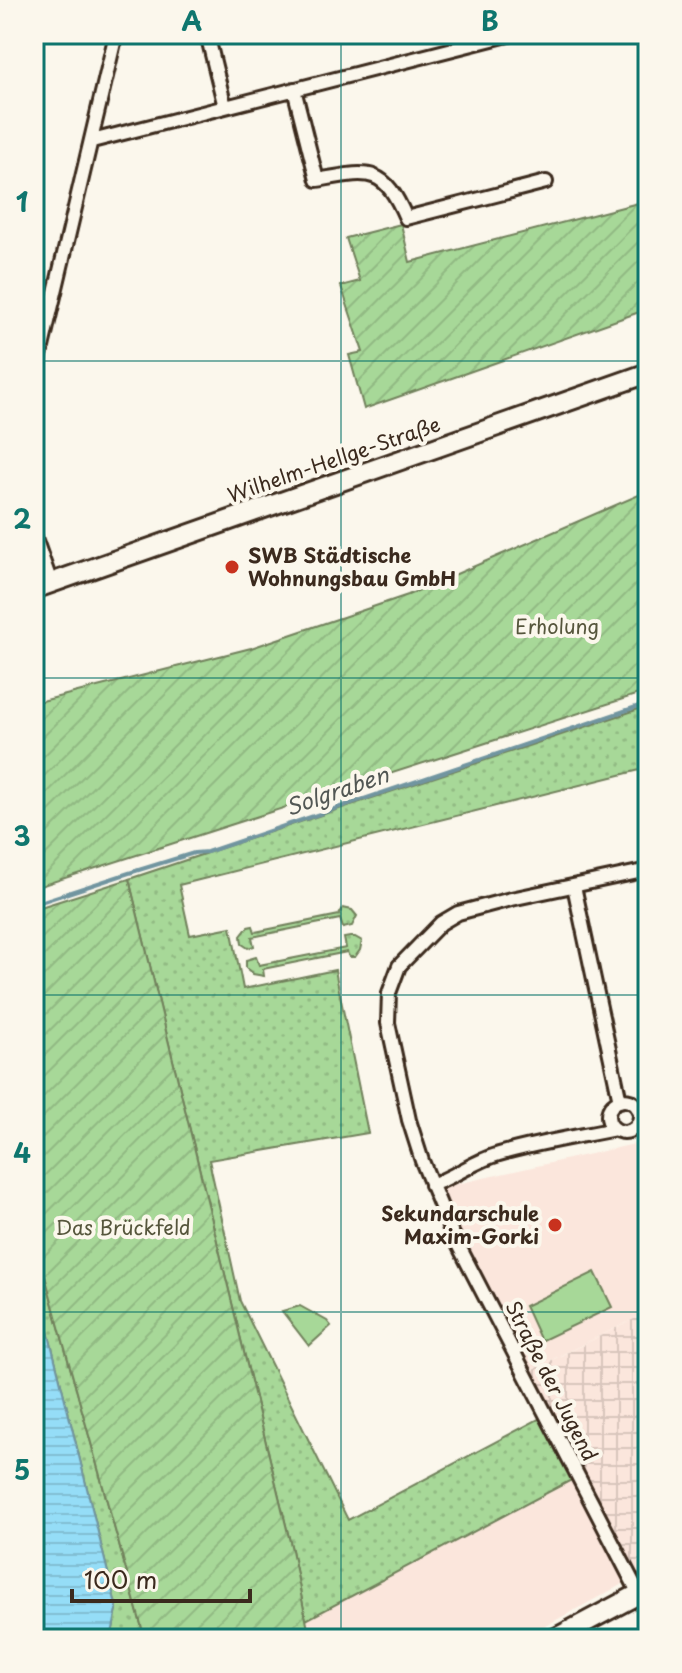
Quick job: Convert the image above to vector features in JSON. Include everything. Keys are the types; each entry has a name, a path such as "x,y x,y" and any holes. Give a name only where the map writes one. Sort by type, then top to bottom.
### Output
{"main road":[{"name":"Wilhelm-Hellge-Straße","path":"42,586 648,373"},
{"path":"554,1639 644,1591"}],"street":[{"path":"34,381 116,34"},
{"path":"207,34 225,107"},
{"path":"92,141 512,34"},
{"path":"294,89 317,180 358,173 379,176 395,192 406,218 546,182"},
{"path":"34,535 42,586"},
{"name":"Straße der Jugend","path":"644,1591 451,1231 431,1185 409,1120 388,1023 389,993 399,966 441,923 458,913 648,870"},
{"path":"574,886 620,1101"},
{"path":"431,1185 451,1179 477,1162 498,1154 615,1129 625,1132 643,1124 632,1102 620,1101 611,1107 609,1113 615,1129"}],"shaded area":[{"path":"648,1141 648,1312 527,1372 435,1189"},
{"path":"648,1312 648,1570 632,1579 528,1372"},
{"path":"579,1476 632,1579 521,1639 310,1639 306,1620"}],"green space":[{"path":"642,202 648,219 648,309 364,409 349,355 363,352 341,286 360,281 346,238 401,224 410,262"},
{"name":"Erholung","path":"648,491 648,691 34,888 34,703 251,648 408,595"},
{"path":"648,706 648,768 179,885 190,935 231,927 243,989 335,970 368,1133 209,1160 240,1301 348,1520 548,1414 579,1476 306,1620 292,1550 129,879"},
{"name":"Das Brückfeld","path":"129,879 292,1550 310,1639 145,1639 34,1236 34,909"},
{"path":"343,908 352,910 357,916 352,926 343,928 340,919 252,937 254,946 248,948 242,944 241,936 248,927 253,926 255,932 339,915"},
{"path":"355,937 362,941 355,957 349,957 347,952 263,969 264,976 253,974 246,968 246,960 256,957 259,965 346,948 344,938"},
{"path":"34,1236 145,1639 111,1639 117,1609 34,1275"},
{"path":"595,1272 612,1307 541,1341 525,1306"},
{"path":"300,1306 331,1326 309,1346 282,1311"}],"water":[{"path":"34,1275 117,1609 111,1639 43,1639 44,1632 34,1632"}],"waterway":[{"name":"Solgraben","path":"34,904 194,853 207,852 648,703"}],"place":[{"name":"SWB Städtische Wohnungsbau GmbH","path":"232,567"},
{"name":"Sekundarschule Maxim-Gorki","path":"555,1225"}]}
